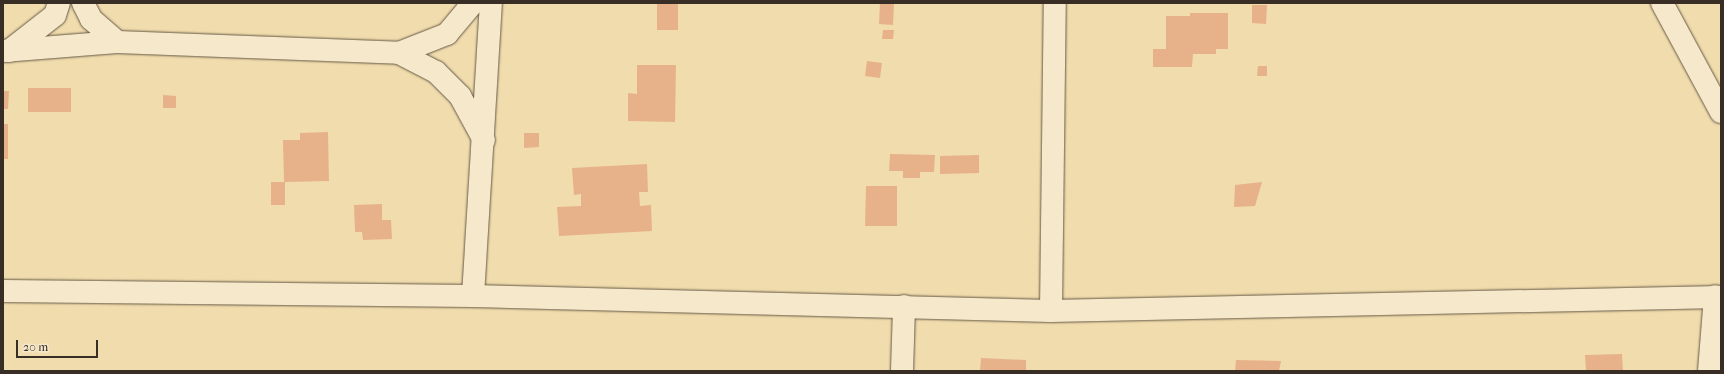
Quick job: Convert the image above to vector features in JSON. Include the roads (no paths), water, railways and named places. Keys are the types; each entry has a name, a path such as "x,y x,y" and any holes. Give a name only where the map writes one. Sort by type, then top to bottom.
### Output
{"street":[{"path":"6,51 55,15 59,3"},
{"path":"83,3 91,19 118,42"},
{"path":"6,51 118,42 399,53 447,34 473,3"},
{"path":"473,296 484,140 491,3"},
{"path":"1051,311 1055,3"},
{"path":"1662,3 1721,112"},
{"path":"399,53 436,72 460,96 484,140"},
{"path":"3,291 473,296 1051,311 1718,297 1709,371"},
{"path":"902,371 904,306"}]}
